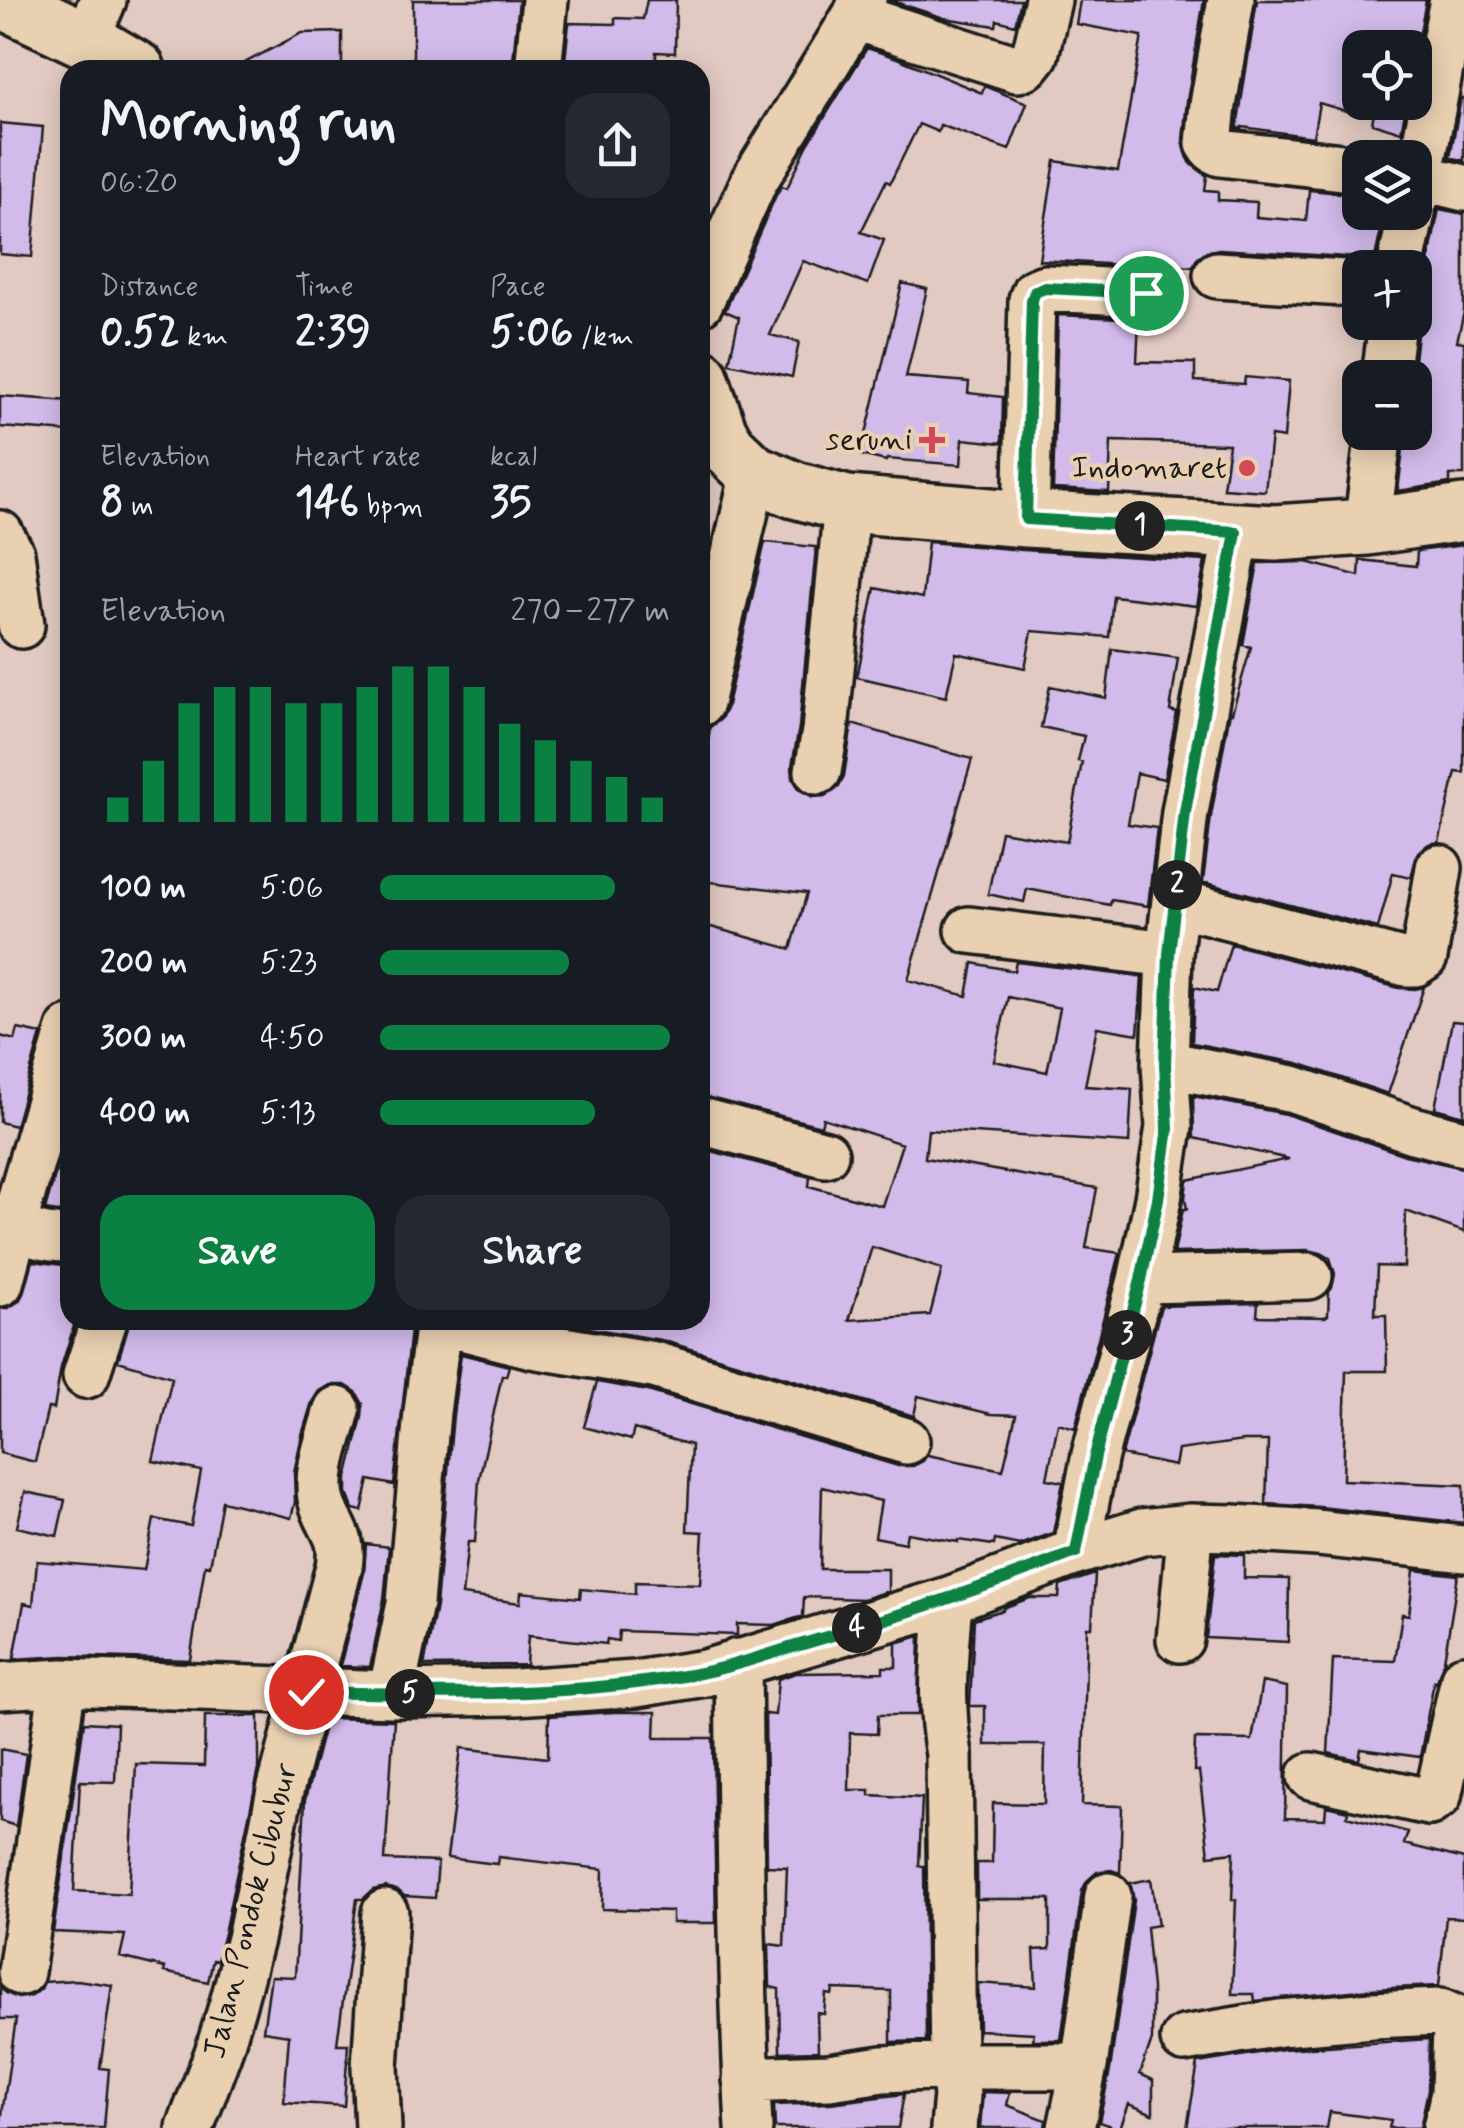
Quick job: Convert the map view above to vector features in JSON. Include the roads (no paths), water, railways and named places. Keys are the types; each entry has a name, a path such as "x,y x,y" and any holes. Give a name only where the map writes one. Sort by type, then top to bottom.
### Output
{"main road":[{"path":"2,0 95,20 129,60"},
{"path":"710,406 728,448 754,473 794,490 847,504 1275,533 1367,527 1464,514"}],"street":[{"path":"539,60 546,0"},
{"path":"710,279 754,180 859,8 1017,69 1035,55 1048,0"},
{"path":"1231,0 1213,104 1209,143 1213,150 1342,168"},
{"path":"1425,140 1453,0"},
{"path":"1432,190 1464,188"},
{"path":"1217,275 1342,283"},
{"path":"1026,519 1035,292 1045,288 1146,293"},
{"path":"1367,527 1376,450"},
{"path":"710,660 754,473"},
{"path":"818,771 828,712 847,504"},
{"path":"1076,1552 1095,1456 1158,1199 1168,1128 1165,1064 1169,954 1185,812 1236,532"},
{"path":"0,534 12,554 21,625"},
{"path":"1175,902 1415,963 1424,957 1439,868"},
{"path":"969,930 1169,954"},
{"path":"0,1283 60,1063"},
{"path":"1165,1064 1294,1089 1464,1144"},
{"path":"710,1124 825,1154"},
{"path":"17,1219 29,1234 60,1239"},
{"path":"1141,1280 1309,1276"},
{"path":"86,1375 101,1330"},
{"path":"392,1694 410,1603 436,1330"},
{"path":"475,1330 532,1345 654,1365 906,1441"},
{"name":"Jalan Pondok Cibubur","path":"190,2128 234,2000 280,1791 341,1552 340,1539 325,1513 320,1478 336,1410"},
{"path":"1180,1639 1191,1527"},
{"path":"0,1686 63,1682 392,1694 515,1692 636,1684 705,1673 948,1600 1142,1532 1191,1527 1317,1533 1464,1549"},
{"path":"948,1600 943,1725 948,1754 953,2066 957,2095 954,2128"},
{"path":"738,1662 741,1932 749,2128"},
{"path":"1311,1776 1434,1800 1464,1678"},
{"path":"21,1972 63,1682"},
{"path":"1071,2128 1084,2066 1108,1896"},
{"path":"378,2128 375,2067 385,1913"},
{"path":"1184,2040 1280,2023 1412,2012 1448,2014 1456,2025 1454,2093 1446,2128"},
{"path":"746,2080 953,2066 1084,2066"}],"place":[{"name":"seruni","path":"932,440"},
{"name":"Indomaret","path":"1247,468"}]}
